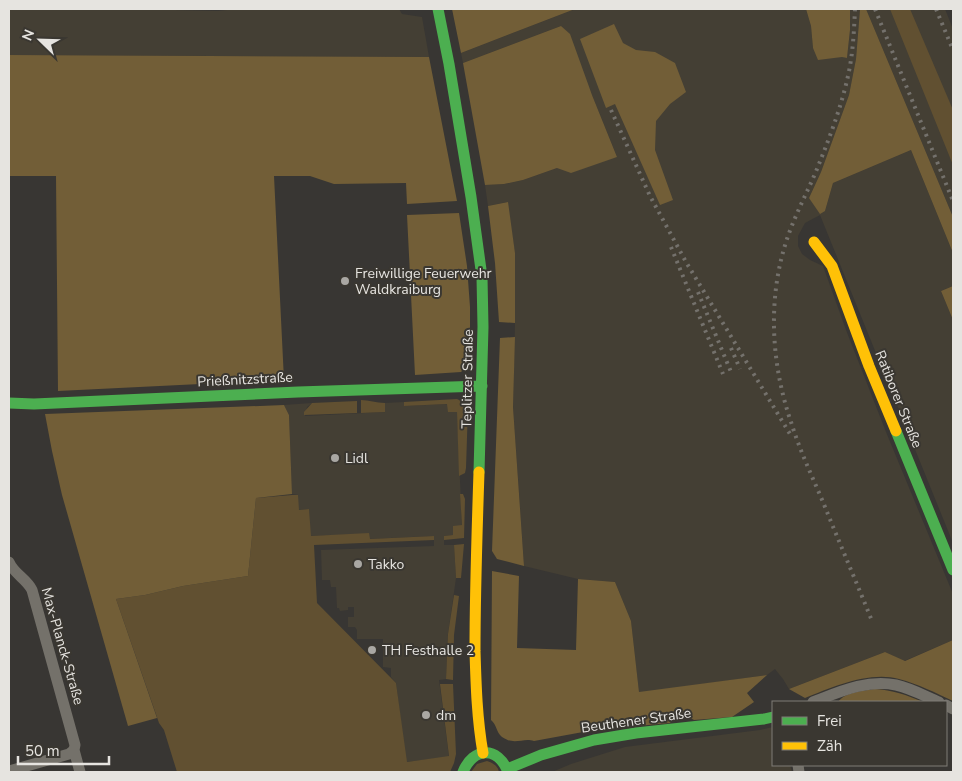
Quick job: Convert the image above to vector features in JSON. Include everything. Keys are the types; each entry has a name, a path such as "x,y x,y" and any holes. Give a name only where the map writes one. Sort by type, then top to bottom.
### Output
{"street":[{"name":"Teplitzer Straße","path":"438,9 467,170 482,277 482,386 475,621 476,686 479,731 483,753"},
{"name":"Ratiborer Straße","path":"814,242 832,266 869,366 953,570"},
{"name":"Prießnitzstraße","path":"9,403 34,404 482,386"},
{"name":"Max-Planck-Straße","path":"9,564 27,582 32,590 80,772"},
{"path":"815,701 856,686 880,683 896,685 937,701"},
{"name":"Beuthener Straße","path":"508,771 541,755 594,740 636,733 772,718"},
{"path":"9,771 69,754 74,747"},
{"path":"463,772 465,765 471,758 483,753 498,756 508,771"}],"shaded area":[{"path":"9,9 218,11 235,9 399,9 402,14 422,17 429,57 9,55"},
{"path":"452,9 575,9 461,53"},
{"path":"575,9 806,9 811,26 813,48 847,58 850,9 860,9 856,59 849,95 821,172 809,198 825,211 833,183 911,150 953,253 953,286 941,291 953,320 953,543 820,215 805,223 798,236 798,246 802,254 823,266 886,432 953,594 953,640 904,661 885,652 789,689 775,669 767,675 639,693 631,621 615,582 578,579 524,566 513,407 515,253 507,202 488,206 485,185 523,180 557,168 617,157 561,26 463,63 461,53"},
{"path":"806,9 850,9 847,58 818,60 813,48 811,26"},
{"path":"860,9 866,9 953,217 953,253 911,150 833,183 825,211 820,214 809,198 821,172 849,95 856,59"},
{"path":"866,9 945,9 953,29 953,217"},
{"path":"890,9 910,9 953,110 953,165"},
{"path":"614,24 623,43 636,50 655,52 675,63 686,92 670,104 656,121 655,150 673,200 660,205 615,104 606,108 580,39"},
{"path":"561,26 570,34 617,157 571,173 557,168 523,180 485,185 463,63"},
{"path":"9,55 429,57 457,201 407,204 406,183 334,184 310,176 274,176 284,380 58,391 56,176 9,176"},
{"path":"508,202 515,253 515,323 499,322 495,263 488,206"},
{"path":"459,213 467,266 470,307 469,364 461,372 415,375 407,215"},
{"path":"953,286 953,320 941,291"},
{"path":"515,337 513,407 524,566 497,559 492,551 500,338"},
{"path":"457,399 468,407 466,468 465,473 459,476 457,412 448,412 447,404 404,406 404,402"},
{"path":"361,400 385,403 385,412 361,413"},
{"path":"357,401 357,413 304,415 304,412 312,403"},
{"path":"404,402 404,406 448,404 457,412 462,526 453,535 444,536 444,545 454,545 456,578 448,634 446,679 439,680 449,757 406,762 396,683 391,677 391,668 383,667 383,639 357,639 355,627 348,627 348,617 354,617 354,607 348,607 348,610 340,611 337,608 336,587 331,587 330,580 322,580 321,550 434,546 434,536 369,539 369,534 310,536 309,509 298,510 298,495 292,494 289,415 284,405 312,403 307,407 305,416 385,412 385,403"},
{"path":"284,405 289,415 292,494 256,498 248,576 116,599 157,718 128,726 62,495 45,414"},
{"path":"460,494 463,494 465,499 464,538 444,540 444,536 453,535 453,526 462,525"},
{"path":"298,495 299,510 309,509 311,536 369,533 370,539 434,536 434,540 314,545 317,603 396,683 407,762 449,756 440,684 453,684 456,754 450,772 177,772 164,730 159,723 116,599 248,576 256,498"},
{"path":"464,544 461,578 456,578 454,545"},
{"path":"492,571 519,576 517,648 576,650 578,579 615,582 631,621 639,692 767,675 747,693 754,702 732,717 694,720 689,717 673,719 670,723 594,730 534,741 507,740 500,735 491,720"},
{"path":"454,595 459,596 454,635 453,680 446,679 448,634"},
{"path":"953,640 953,701 913,683 887,677 851,681 805,698 789,689 885,652 905,661"},
{"path":"887,690 921,701 839,701 845,696 860,691"},
{"path":"772,727 772,766 790,766 792,772 552,772 625,747"},
{"path":"487,761 495,765 499,772 471,772 477,764"}],"railway":[{"path":"855,9 851,59 842,100 821,158 790,230 781,262 776,285 774,332 780,379 795,435 872,621"},
{"path":"875,9 953,201"},
{"path":"936,9 953,50"},
{"path":"611,110 650,196 686,262 790,434"},
{"path":"671,247 723,374"},
{"path":"698,292 731,372"},
{"path":"731,348 740,369"}],"traffic: fast":[{"path":"438,9 471,197 482,277 483,327 479,472"},
{"path":"9,403 34,404 482,386"},
{"path":"896,431 953,570"},
{"path":"507,769 541,755 594,740 636,733 772,717"},
{"path":"463,772 473,758 479,754 486,753 498,758 508,772"}],"traffic: slow":[{"path":"814,242 832,266 869,366 896,431"},
{"path":"479,472 475,651 478,715 483,753"}],"place":[{"name":"Freiwillige Feuerwehr Waldkraiburg","path":"345,281"},
{"name":"Lidl","path":"335,458"},
{"name":"Takko","path":"358,564"},
{"name":"TH Festhalle 2","path":"372,650"},
{"name":"dm","path":"426,715"}]}
